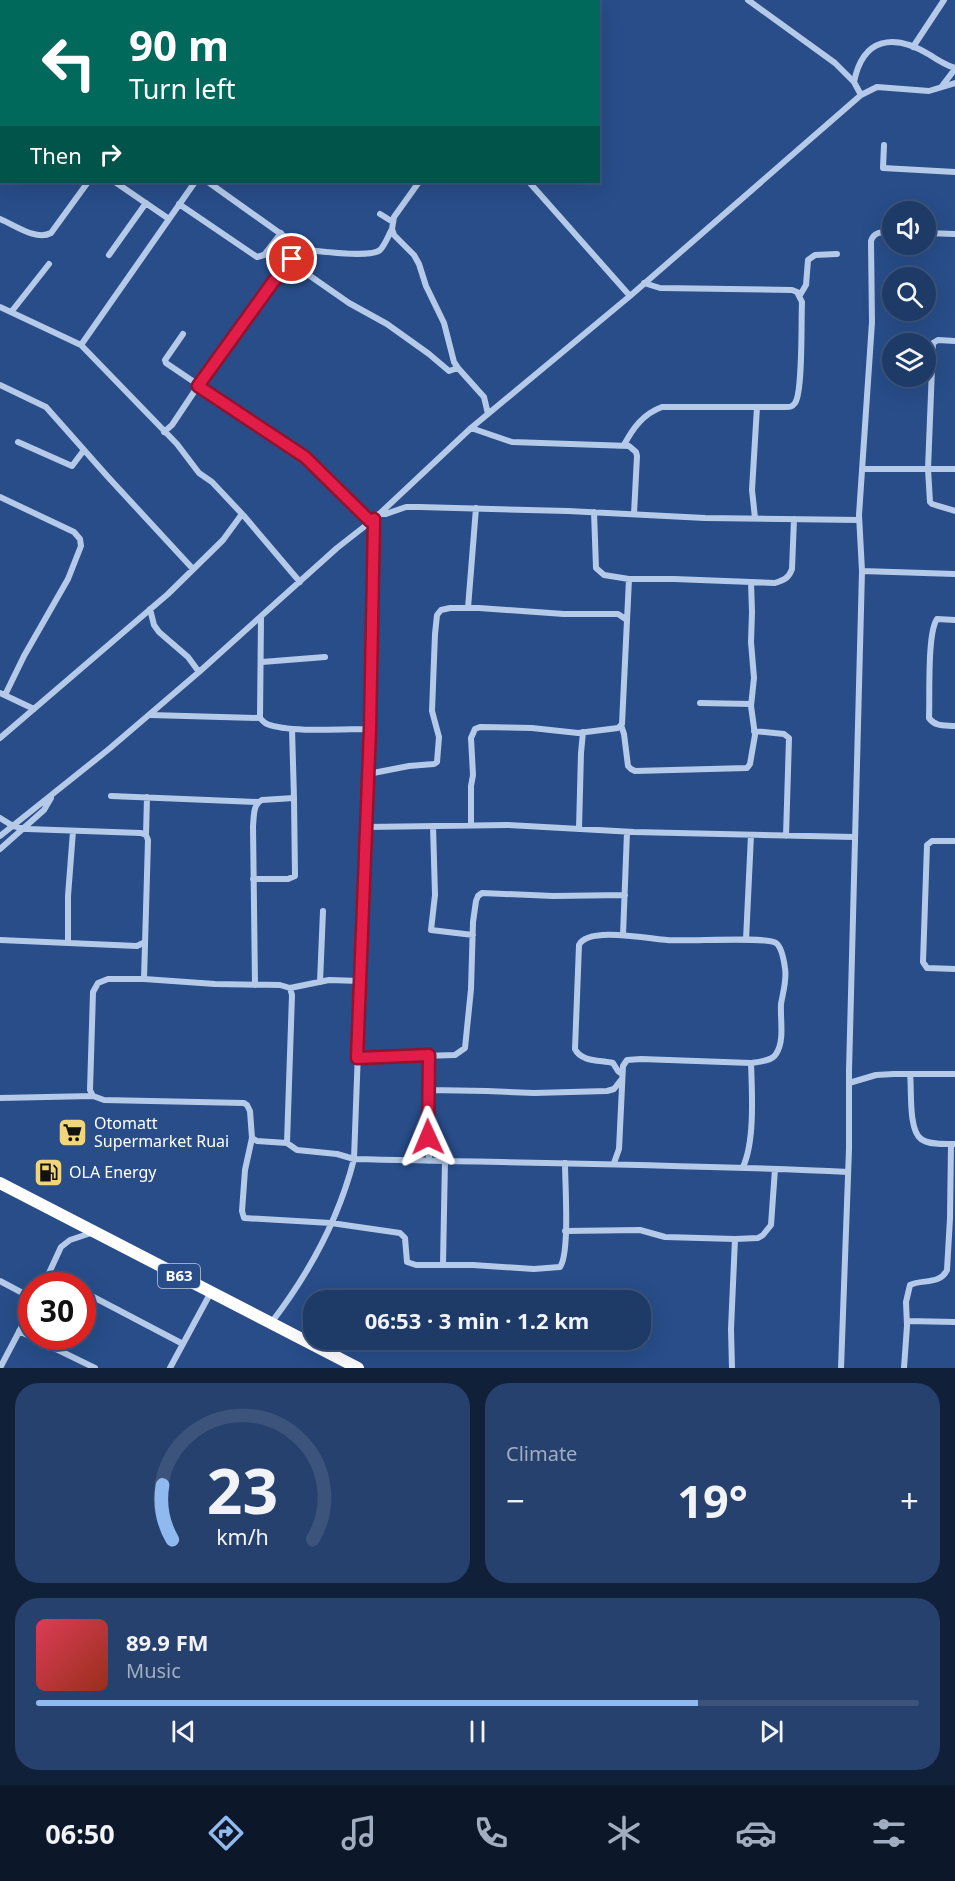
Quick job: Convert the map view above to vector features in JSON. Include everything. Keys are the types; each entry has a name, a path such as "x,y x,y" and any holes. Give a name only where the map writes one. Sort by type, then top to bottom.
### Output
{"highway":[{"name":"B63","path":"0,1183 358,1368"}],"street":[{"path":"748,0 836,63 854,82 861,95"},
{"path":"913,47 944,0"},
{"path":"854,82 860,61 871,48 877,44 895,41 913,47 955,68 942,86"},
{"path":"0,836 199,672 337,548 374,518 471,428 630,296 861,95 877,87 929,91 955,83"},
{"path":"884,146 883,168 955,172"},
{"path":"0,219 45,237 51,233 87,183"},
{"path":"116,183 169,219"},
{"path":"81,345 194,183"},
{"path":"209,183 281,233 298,249"},
{"path":"298,249 344,254 374,254 380,250 394,217 418,183"},
{"path":"530,183 630,296"},
{"path":"109,255 146,203"},
{"path":"179,204 257,257 264,255 281,233"},
{"path":"380,214 392,226 394,235 414,255 444,323 454,362 484,397 488,414"},
{"path":"841,1368 848,1172 854,837 862,571 859,520 872,322 871,241 876,233 882,233"},
{"path":"936,233 955,234"},
{"path":"164,432 176,419 298,249"},
{"path":"800,295 806,285 808,260 815,255 837,254"},
{"path":"292,259 303,271 349,303 387,324 429,354 448,371 458,368"},
{"path":"12,311 49,264"},
{"path":"624,445 640,420 650,411 662,407 792,406 796,402 800,373 802,302 800,295 792,290 660,288 644,284"},
{"path":"0,307 81,345 164,432 199,473 212,482 242,514 300,582"},
{"path":"183,334 165,360 166,363 305,457 374,518 370,729 354,1159 344,1194 331,1223 304,1275 271,1323"},
{"path":"955,341 938,340 933,344 928,469 930,502 955,511"},
{"path":"0,385 46,407 193,568"},
{"path":"755,519 752,490 757,407"},
{"path":"471,428 512,442 624,445 634,449 637,456 634,514"},
{"path":"18,442 72,466 84,450"},
{"path":"862,469 955,469"},
{"path":"0,497 74,532 80,539 81,546 68,579 3,694 34,709"},
{"path":"374,518 406,507 755,519 859,520"},
{"path":"468,608 476,508"},
{"path":"594,513 596,568 604,575 629,579 775,583 784,580 790,575 792,569 794,519"},
{"path":"0,738 168,594 223,540 242,514"},
{"path":"862,571 955,574"},
{"path":"629,579 621,725 628,766 635,771 747,768 750,764 754,742 751,704 754,678 751,642 751,582"},
{"path":"618,614 628,603"},
{"path":"368,774 437,762 439,737 432,711 435,634 437,615 441,610 468,608 564,614 618,614 627,620"},
{"path":"150,609 154,625 159,632 188,657 199,672"},
{"path":"260,718 261,617"},
{"path":"955,620 937,619 934,624 930,656 930,718 938,725 955,726"},
{"path":"262,662 324,657"},
{"path":"700,703 751,704"},
{"path":"149,715 260,718 268,724 292,729 370,729"},
{"path":"471,825 473,775 471,738 475,729 480,727 532,728 583,732 618,728 621,725"},
{"path":"253,879 288,879 295,876 292,729"},
{"path":"754,731 784,734 789,738 786,836"},
{"path":"579,830 580,753 583,732"},
{"path":"0,849 44,810 55,792"},
{"path":"111,796 258,802 294,798"},
{"path":"144,979 147,797"},
{"path":"255,985 252,826 258,802"},
{"path":"0,818 12,826 22,828 141,832 146,835"},
{"path":"366,826 523,825 627,832 854,837"},
{"path":"433,826 435,894 431,930 473,935"},
{"path":"68,943 68,896 73,831"},
{"path":"623,935 627,832"},
{"path":"746,940 751,835"},
{"path":"955,841 932,841 927,845 923,962 927,968 955,969"},
{"path":"357,1058 455,1055 465,1048 478,896 483,893 553,896 625,895"},
{"path":"320,982 323,911"},
{"path":"614,1163 619,1149 622,1077 627,1060 751,1063 776,1055 780,1040 781,1006 786,971 777,944 773,941 682,941 623,935 598,936 581,941 574,1049 580,1056 613,1063 622,1077"},
{"path":"0,940 137,946 145,942"},
{"path":"137,946 145,953"},
{"path":"93,1096 90,1089 93,992 102,980 144,979 215,984 280,985 290,988 329,980 360,981"},
{"path":"287,1143 292,995 290,988"},
{"path":"429,1055 429,1161"},
{"path":"744,1167 751,1120 751,1063"},
{"path":"903,1368 908,1321 906,1302 910,1286 914,1283 940,1279 947,1270 953,1144 925,1141 916,1132 910,1103 910,1074"},
{"path":"849,1083 876,1075 955,1074"},
{"path":"428,1090 487,1090 534,1094 607,1091 614,1089 622,1077"},
{"path":"0,1098 93,1096 104,1100 247,1105 250,1111 252,1138 245,1170 242,1211 244,1218 331,1223 402,1234 405,1238 406,1262 416,1265 555,1269 562,1265 566,1231 565,1163"},
{"path":"252,1138 257,1141 287,1143 294,1150 337,1154 354,1159 614,1163 848,1172"},
{"path":"443,1264 445,1160"},
{"path":"566,1231 640,1230 665,1236 758,1238 768,1229 772,1218 775,1168"},
{"path":"50,1272 65,1243 95,1232"},
{"path":"732,1368 731,1329 735,1239"},
{"path":"0,1281 18,1291"},
{"path":"173,1367 211,1292"},
{"path":"96,1298 183,1344"},
{"path":"908,1321 955,1322"},
{"path":"0,1368 18,1333"},
{"path":"58,1350 95,1368"}],"place":[{"name":"Otomatt Supermarket Ruai","path":"73,1132"},
{"name":"OLA Energy","path":"48,1172"}],"route":[{"path":"292,259 198,386 305,457 370,521 374,519 370,729 357,1058 429,1055 428,1137"}]}
